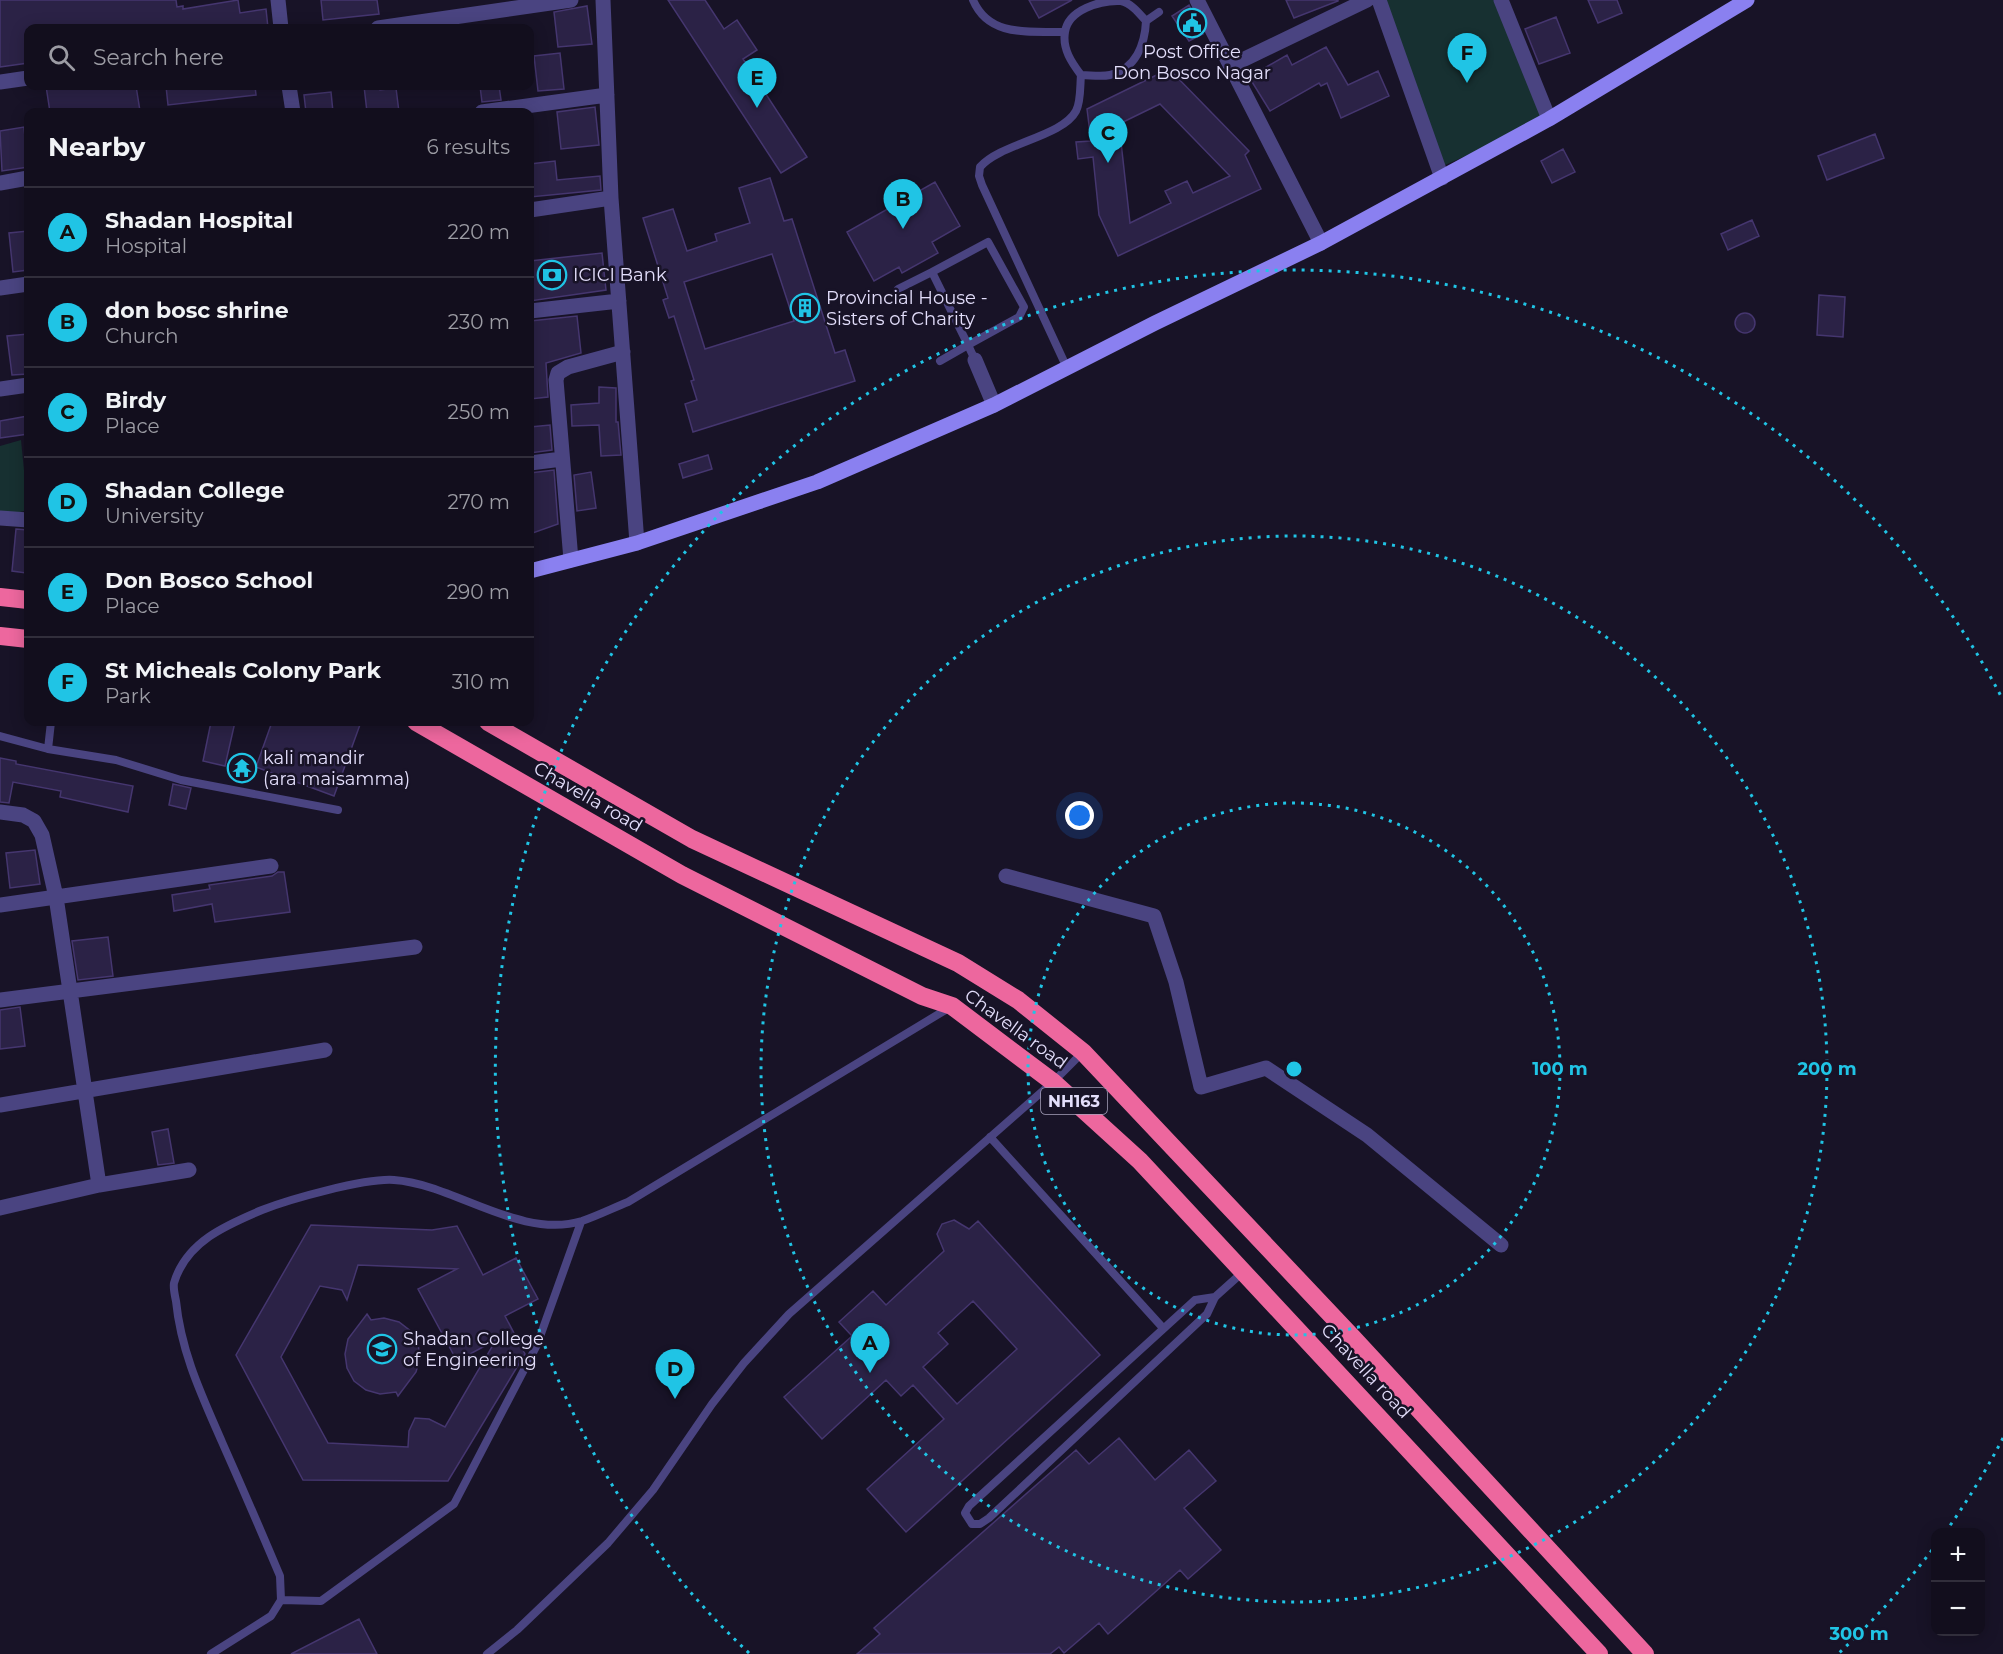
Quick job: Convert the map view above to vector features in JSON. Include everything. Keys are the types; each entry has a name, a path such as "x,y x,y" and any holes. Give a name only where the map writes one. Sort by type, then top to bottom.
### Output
{"highway":[{"path":"0,597 24,600"},
{"path":"0,636 24,639"},
{"name":"Chavella road","path":"423,726 682,875 922,996 952,1006 1053,1082 1140,1161 1599,1654"},
{"name":"Chavella road","path":"495,726 692,839 958,963 1018,1000 1083,1053 1353,1338 1645,1654"}],"main road":[{"path":"534,570 636,543 817,483 994,405 1321,243 1442,178 1549,119 1744,1"}],"street":[{"path":"278,0 281,24"},
{"path":"406,24 571,0"},
{"path":"603,0 611,198 636,543"},
{"path":"1197,0 1321,243"},
{"path":"1230,66 1367,0"},
{"path":"1379,0 1442,178"},
{"path":"1501,0 1549,119"},
{"path":"0,82 24,79"},
{"path":"290,90 292,108"},
{"path":"510,108 607,94"},
{"path":"0,183 24,179"},
{"path":"534,209 611,198"},
{"path":"0,288 24,285"},
{"path":"534,311 619,301"},
{"path":"571,560 555,388 558,373 567,367 623,352"},
{"path":"975,360 994,405"},
{"path":"0,389 24,386"},
{"path":"534,462 562,459"},
{"path":"0,518 24,520"},
{"path":"0,812 23,815 34,821 42,835 56,897 99,1185"},
{"path":"0,905 271,866"},
{"path":"1006,876 1154,916 1176,982 1201,1087 1266,1068 1367,1134 1501,1245"},
{"path":"0,1000 415,947"},
{"path":"0,1105 325,1050"},
{"path":"0,1208 99,1185 189,1170"}],"lane":[{"path":"973,0 988,22 1006,31 1065,32"},
{"path":"1067,368 979,176 980,167 994,156 1066,123 1076,111 1082,75 1068,58 1065,32 1075,14 1095,1 1120,0 1136,10 1146,21"},
{"path":"1082,75 1110,75 1125,67 1140,53 1146,21 1160,12"},
{"path":"898,289 988,242 1024,307 1019,317 940,361"},
{"path":"933,272 975,360"},
{"path":"48,749 51,726"},
{"path":"0,736 48,749 116,760 181,780 338,810"},
{"path":"212,1654 271,1616 281,1600 280,1576 189,1366 177,1318 174,1284 185,1262 201,1241 226,1224 274,1206 373,1180 395,1180 426,1187 505,1215 550,1225 581,1222 628,1202 952,1006"},
{"path":"487,1654 517,1630 608,1544 653,1490 744,1364 789,1314 1083,1053"},
{"path":"990,1137 1163,1328"},
{"path":"281,1600 321,1601 454,1504 537,1345 581,1222"},
{"path":"1215,1297 1195,1300 969,1506 965,1514 972,1524 980,1524 989,1518 1207,1314 1215,1297 1244,1271"}],"green space":[{"path":"1376,0 1497,0 1543,115 1499,141 1434,170"},
{"path":"21,440 24,511 0,512 0,446"}],"building":[{"path":"0,0 176,0 177,7 183,6 183,9 238,0 240,13 266,9 268,24 24,24 24,64 0,67"},
{"path":"321,0 377,0 379,14 323,20"},
{"path":"668,0 705,0 724,29 737,20 757,50 743,59 807,157 781,173"},
{"path":"1029,0 1072,0 1039,18"},
{"path":"1286,0 1338,0 1338,1 1294,18"},
{"path":"1588,0 1617,0 1622,13 1598,23"},
{"name":"Post Office Don Bosco Nagar","path":"1189,5 1203,34 1189,41 1172,16"},
{"path":"587,6 592,44 558,47 554,12"},
{"path":"1556,17 1570,53 1539,64 1525,29"},
{"path":"1326,47 1348,85 1378,71 1389,96 1341,118 1327,83 1321,86 1319,83 1270,111 1249,77 1287,55 1292,65"},
{"path":"560,53 564,89 538,91 534,56"},
{"path":"1169,69 1249,151 1245,155 1261,189 1118,256 1099,215 1093,157 1078,159 1076,142 1091,141 1087,109","holes":["1160,104 1230,176 1193,193 1187,181 1165,191 1171,203 1130,223 1119,124"]},
{"path":"47,90 137,90 140,108 49,108"},
{"path":"166,90 255,90 256,95 168,105"},
{"path":"364,90 396,90 398,108 367,108"},
{"path":"480,90 500,90 501,100 482,102"},
{"path":"331,92 333,108 306,108 304,95"},
{"path":"595,107 599,145 561,149 557,112"},
{"path":"24,127 24,168 2,171 0,131"},
{"path":"1875,134 1884,158 1827,180 1818,156"},
{"path":"1563,149 1575,172 1552,183 1541,161"},
{"path":"555,161 557,180 600,176 601,190 534,197 534,164"},
{"name":"Provincial House - Sisters of Charity","path":"770,178 784,221 792,219 835,353 845,350 855,381 693,432 685,404 697,400 691,381 694,380 674,316 669,318 663,300 668,298 643,218 673,209 687,251 717,241 715,234 750,223 739,188","holes":["772,254 794,321 705,349 684,282"]},
{"path":"935,182 960,226 932,242 938,253 902,273 899,267 874,281 847,232"},
{"path":"1752,220 1759,236 1728,250 1721,234"},
{"path":"24,231 24,271 13,272 9,233"},
{"path":"602,253 606,290 534,300 534,261"},
{"path":"1819,295 1845,297 1843,337 1817,335"},
{"path":"1745,313 1752,316 1755,323 1752,330 1745,333 1738,330 1735,323 1738,316"},
{"path":"577,316 581,353 546,363 548,397 534,399 534,321"},
{"path":"24,334 24,374 12,375 7,336"},
{"path":"599,387 616,388 616,422 618,422 621,455 601,456 599,425 572,426 571,405 599,403"},
{"path":"24,417 24,435 0,438 0,421"},
{"path":"550,425 552,450 534,452 534,427"},
{"path":"708,455 712,469 683,478 679,464"},
{"path":"554,470 558,524 534,533 534,472"},
{"path":"591,472 596,508 577,511 574,475"},
{"path":"16,529 24,530 24,573 12,571"},
{"path":"210,726 234,726 225,766 203,761"},
{"path":"271,726 360,726 334,796 256,767"},
{"path":"0,758 16,761 16,764 133,786 128,812 60,797 61,791 13,782 9,803 0,802"},
{"path":"173,784 191,788 186,809 169,805"},
{"path":"35,850 40,884 10,888 6,853"},
{"path":"278,872 284,872 290,912 215,922 212,904 174,911 172,895 210,889 209,885 272,876"},
{"path":"108,937 113,976 78,980 72,941"},
{"path":"20,1007 25,1046 0,1049 0,1010"},
{"path":"168,1129 174,1163 158,1165 152,1132"},
{"path":"954,1220 969,1229 978,1221 1100,1355 906,1532 867,1489 944,1419 913,1385 901,1396 886,1380 822,1439 784,1397 852,1336 839,1322 873,1291 886,1305 944,1251 937,1234 942,1224","holes":["973,1301 1017,1349 957,1404 923,1367 948,1344 938,1333"]},
{"name":"Shadan College of Engineering","path":"311,1225 432,1230 457,1226 483,1275 516,1258 538,1299 505,1316 525,1354 448,1481 303,1480 236,1355","holes":["358,1265 457,1269 418,1289 457,1361 496,1340 445,1427 429,1419 415,1418 409,1431 408,1447 328,1443 281,1357 320,1286 342,1290 347,1300"]},
{"path":"367,1314 371,1320 384,1318 399,1322 417,1336 420,1358 416,1372 398,1396 396,1392 380,1394 366,1390 354,1381 347,1368 345,1354 348,1339"},
{"path":"1119,1438 1155,1480 1189,1450 1216,1481 1184,1508 1221,1550 1188,1579 1180,1570 1108,1634 1099,1623 1064,1653 1059,1647 1050,1654 857,1654 880,1634 874,1628 1076,1450 1089,1464"},
{"path":"359,1619 377,1654 291,1654"}],"place":[{"name":"Post Office Don Bosco Nagar","path":"1192,23"},
{"name":"St Micheals Colony Park","path":"1467,83"},
{"name":"Don Bosco School","path":"757,108"},
{"name":"Birdy","path":"1108,163"},
{"name":"don bosc shrine","path":"903,229"},
{"name":"ICICI Bank","path":"552,275"},
{"name":"Provincial House - Sisters of Charity","path":"805,308"},
{"name":"kali mandir (ara maisamma)","path":"242,768"},
{"name":"Shadan College of Engineering","path":"382,1349"},
{"name":"Shadan Hospital","path":"870,1373"},
{"name":"Shadan College","path":"675,1399"}]}
